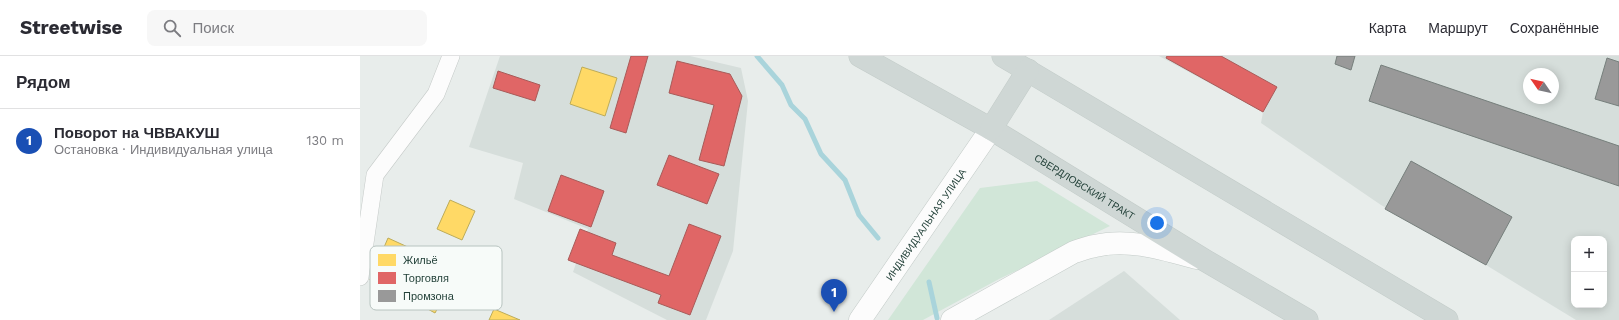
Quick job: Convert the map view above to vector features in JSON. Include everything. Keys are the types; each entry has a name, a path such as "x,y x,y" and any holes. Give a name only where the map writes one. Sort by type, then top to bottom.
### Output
{"main road":[{"name":"СВЕРДЛОВСКИЙ ТРАКТ","path":"860,56 991,129 1206,261 1308,320"},
{"path":"1003,56 1447,320"},
{"path":"991,129 1028,70"},
{"name":"ИНДИВИДУАЛЬНАЯ УЛИЦА","path":"860,320 991,129"},
{"path":"952,320 1074,252 1096,245 1122,243 1153,246 1206,261"}],"street":[{"path":"360,277 375,175 436,94 451,56"}],"shaded area":[{"path":"500,56 690,56 741,68 748,101 733,251 706,320 667,320 573,272 588,229 514,199 523,163 469,147"},
{"path":"1159,56 1619,56 1619,320 1576,320 1486,265 1381,205 1261,123 1263,112"},
{"path":"1124,271 1180,320 1049,320"}],"green space":[{"path":"1037,181 1110,226 999,279 923,320 888,320 980,188"}],"building: Жильё":[{"path":"582,67 617,78 605,116 570,104"},
{"path":"450,200 475,211 462,240 437,229"},
{"path":"388,238 406,246 385,246"},
{"path":"430,310 437,310 435,313"},
{"path":"494,310 496,310 520,320 489,320"}],"building: Торговля":[{"path":"631,56 648,56 626,133 610,128"},
{"path":"1167,56 1221,56 1277,87 1263,112 1166,58"},
{"path":"677,61 730,74 742,96 724,166 699,160 714,105 669,93"},
{"path":"498,71 540,85 535,101 493,88"},
{"path":"669,155 719,174 707,204 657,185"},
{"path":"561,175 604,191 591,227 548,211"},
{"path":"689,224 721,236 690,315 658,303 661,295 568,260 580,229 616,243 612,255 669,276"}],"building: Промзона":[{"path":"1337,56 1355,56 1351,70 1335,64"},
{"path":"1607,58 1619,62 1619,106 1595,99"},
{"path":"1381,65 1619,146 1619,186 1369,101"},
{"path":"1411,161 1512,217 1486,265 1385,209"}],"waterway":[{"path":"757,56 782,85 791,105 805,119 821,154 845,180 859,215 878,238"},
{"path":"929,282 937,318"}],"place":[{"name":"Поворот на ЧВВАКУШ","path":"834,312"}]}
